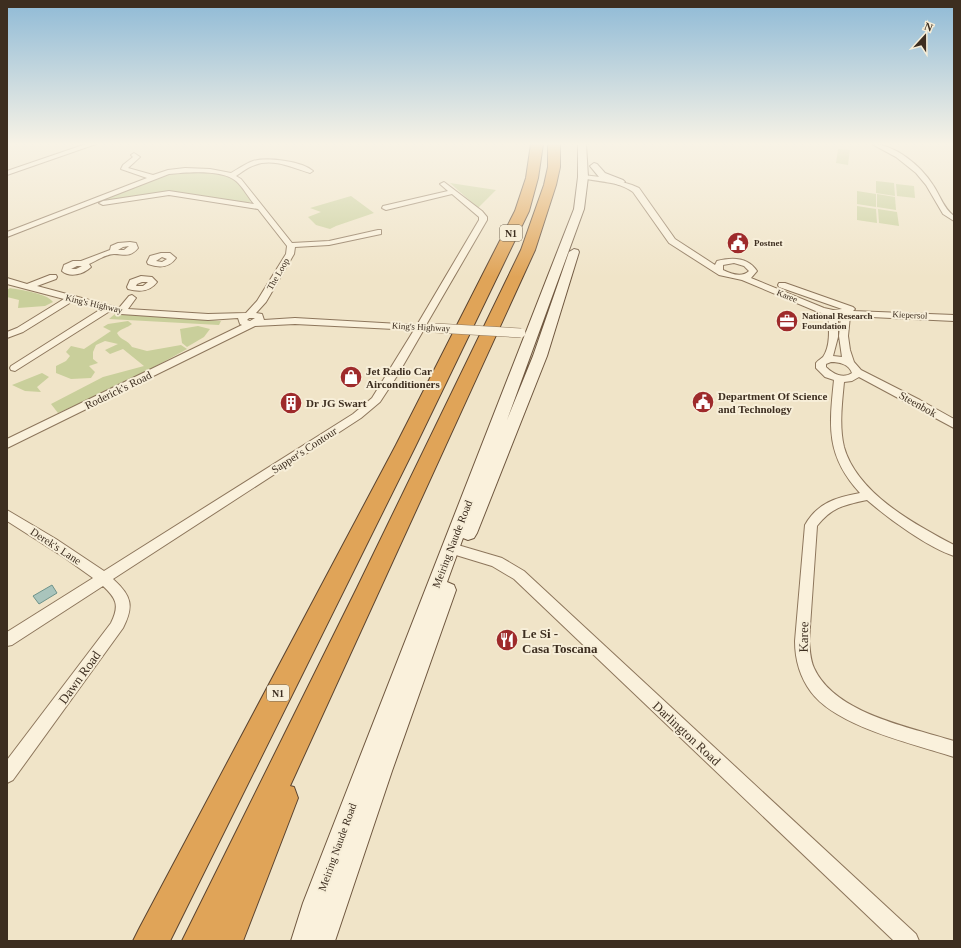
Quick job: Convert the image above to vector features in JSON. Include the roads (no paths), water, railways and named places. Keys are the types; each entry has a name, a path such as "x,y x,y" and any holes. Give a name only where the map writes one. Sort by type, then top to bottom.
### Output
{"highway":[{"name":"N1","path":"151,941 402,452 516,224 530,188"},
{"name":"N1","path":"200,941 369,588 528,250 549,188"},
{"path":"225,941 369,588"}],"street":[{"path":"7,235 128,188"},
{"name":"The Loop","path":"246,188 291,245 291,252 251,319"},
{"name":"Sapper's Contour","path":"7,640 369,407 383,391 484,220 479,213 449,188"},
{"name":"Meiring Naude Road","path":"322,941 456,550 586,188"},
{"name":"Meiring Naude Road","path":"534,334 586,215 588,188"},
{"path":"632,188 636,190 665,228 672,241 686,251 721,266 738,261 745,263 752,268 752,273 742,277"},
{"path":"932,188 944,212 954,219"},
{"path":"386,208 453,192"},
{"path":"80,207 169,193 261,207"},
{"path":"665,228 721,266"},
{"path":"291,245 329,243 378,232"},
{"path":"26,287 66,271 70,273 81,272 86,269 85,264 116,252 114,248 118,246 127,244 133,245 131,250"},
{"path":"686,251 695,248"},
{"path":"131,250 151,259"},
{"path":"131,250 151,259"},
{"path":"120,311 134,294 151,285 153,282 147,279 151,259"},
{"name":"Karee","path":"721,266 730,276 742,277 821,310 836,309"},
{"name":"Karee","path":"752,273 836,309"},
{"name":"King's Highway","path":"7,281 107,309 120,311 534,334"},
{"path":"7,334 20,330 70,299"},
{"path":"15,368 107,309"},
{"path":"827,360 832,349 836,309"},
{"name":"Kiepersol","path":"836,309 847,312 954,318"},
{"path":"847,312 843,336 844,351 849,363"},
{"name":"Roderick's Road","path":"7,444 228,335 251,319"},
{"path":"855,375 855,367 849,363 837,359 827,360 821,363 822,370 830,376 839,378 836,431 839,449 855,481 891,513 920,533 954,550"},
{"name":"Steenbok","path":"839,378 855,375 883,385 954,424"},
{"name":"Karee","path":"870,494 833,503 820,512 811,525 802,641 803,658 807,670 817,688 837,706 866,721 954,749"},
{"name":"Derek's Lane","path":"7,515 104,578"},
{"name":"Meiring Naude Road","path":"304,941 316,903 367,767 456,550"},
{"name":"Darlington Road","path":"456,550 497,562 519,575 909,941"},
{"name":"Dawn Road","path":"7,774 110,635 121,616 124,605 122,597 104,578"}],"water":[{"path":"52,585 57,593 39,604 33,596"}],"place":[{"name":"Postnet","path":"738,243"},
{"name":"National Research Foundation","path":"787,321"},
{"name":"Jet Radio Car Airconditioners","path":"351,377"},
{"name":"Department Of Science and Technology","path":"703,402"},
{"name":"Dr JG Swart","path":"291,403"},
{"name":"Le Si - Casa Toscana","path":"507,640"}]}
